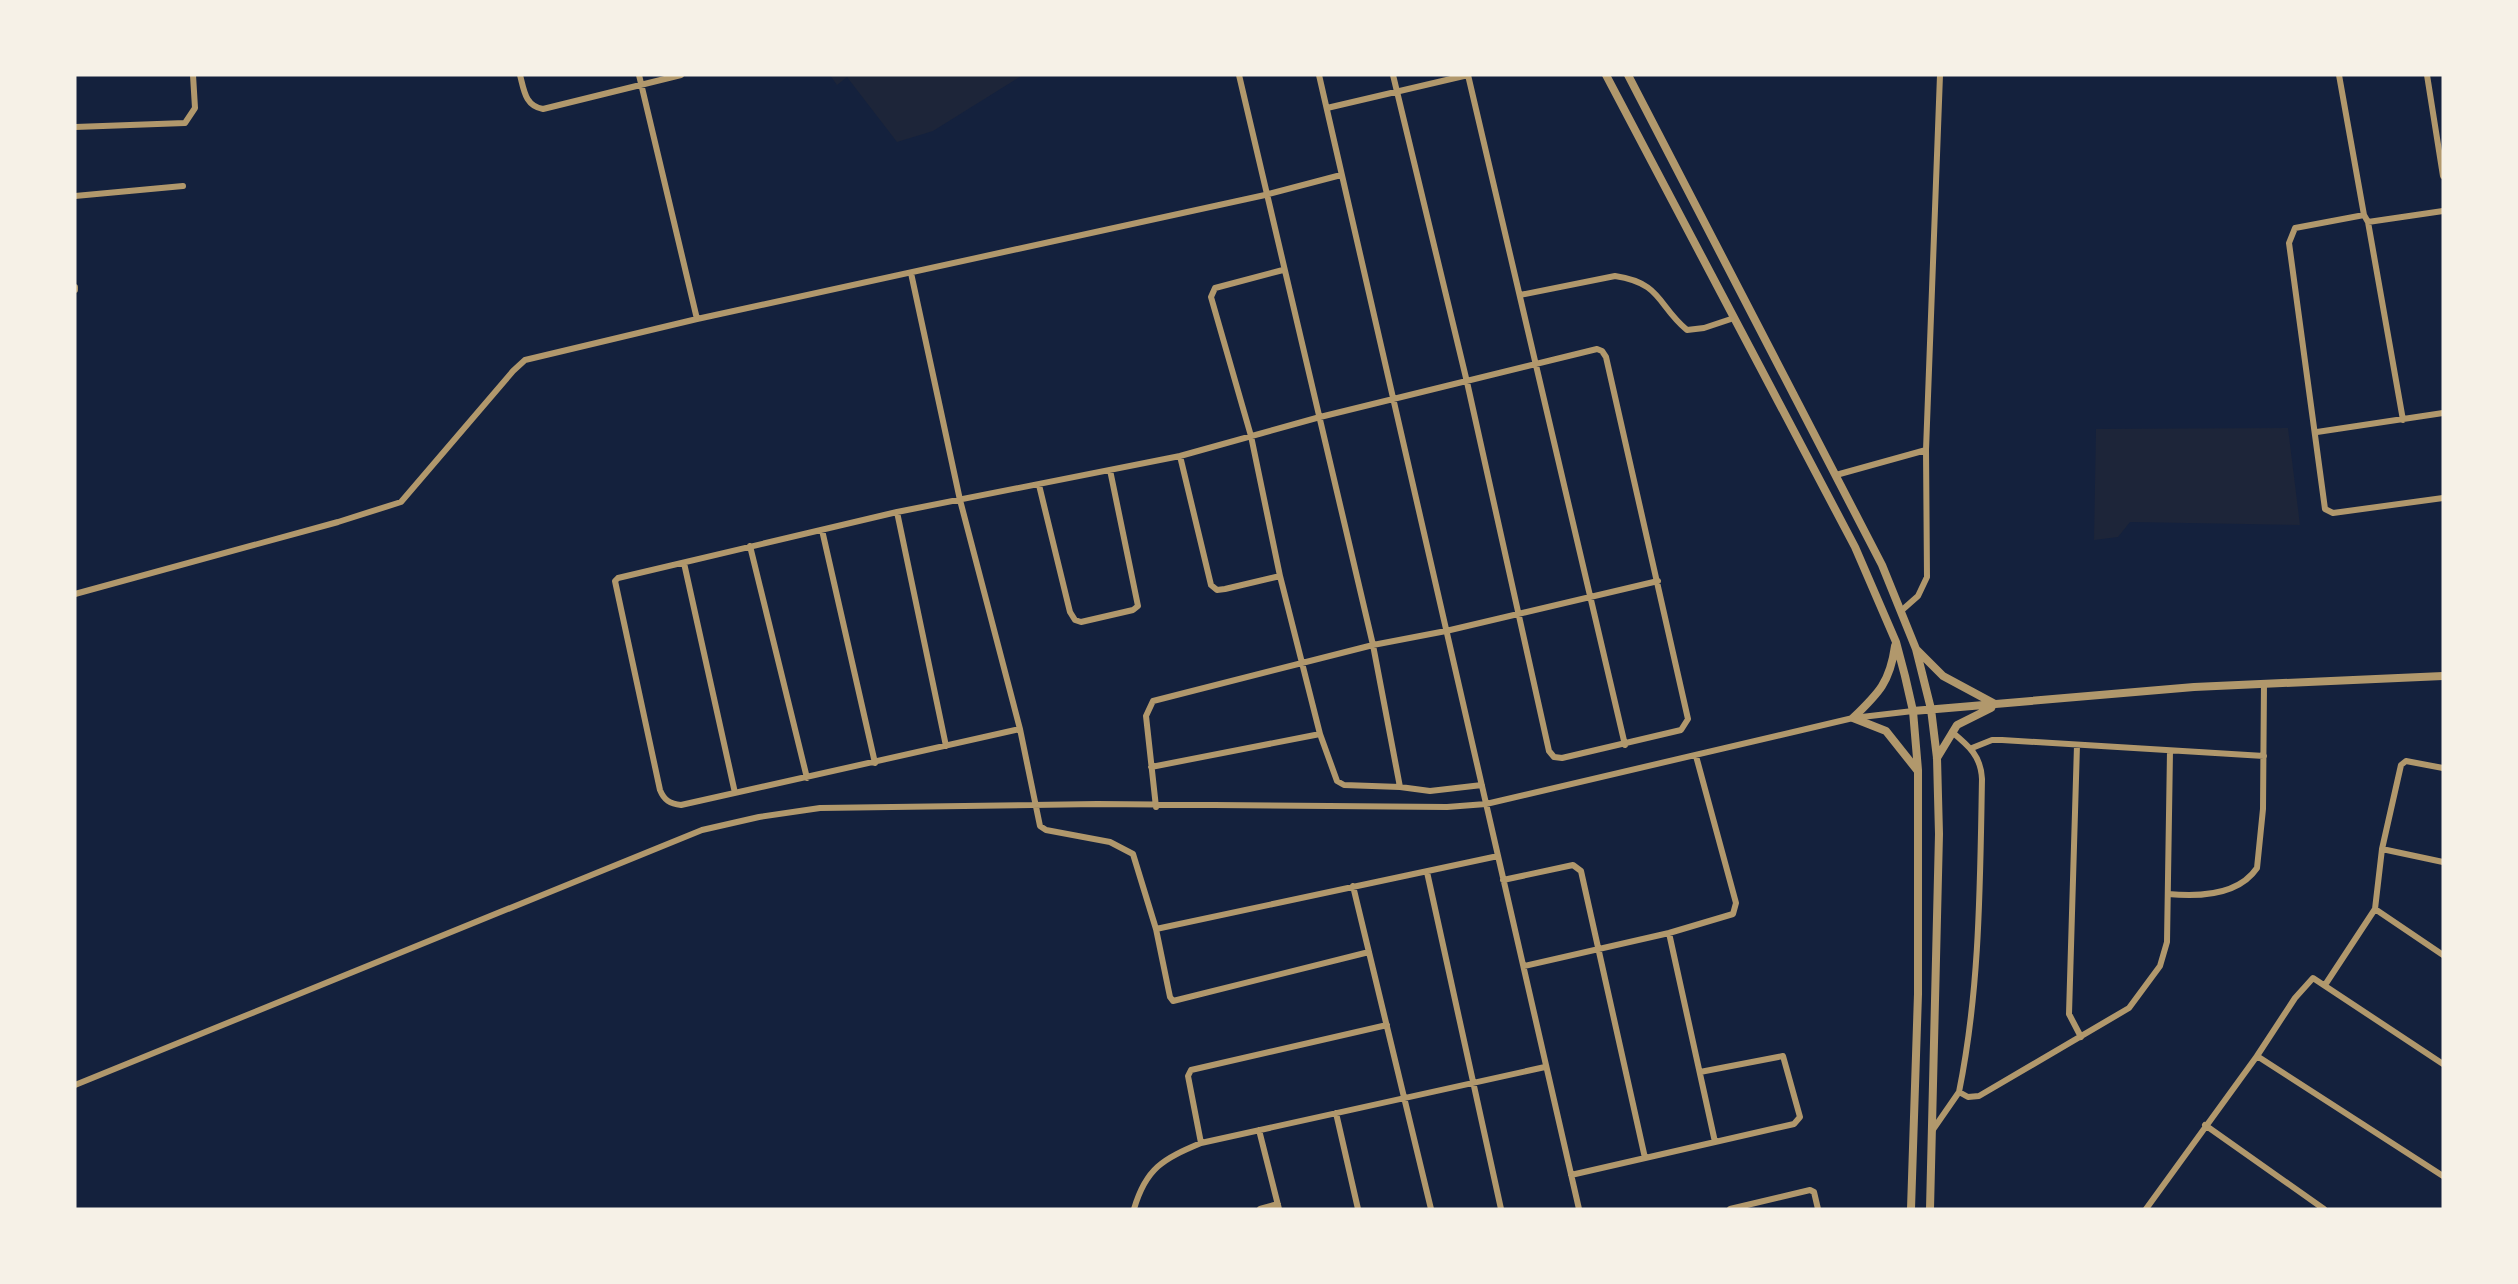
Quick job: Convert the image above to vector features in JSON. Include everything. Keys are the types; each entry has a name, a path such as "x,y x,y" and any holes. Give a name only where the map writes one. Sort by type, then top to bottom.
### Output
{"street":[{"path":"75,127 185,123 195,108 193,75"},
{"path":"520,75 527,101 543,109 681,75"},
{"path":"639,75 697,319"},
{"path":"1239,75 1265,195 1373,645 1400,787"},
{"path":"1319,75 1579,1209"},
{"path":"1020,729 681,805 668,801 660,790 650,753 615,581 618,578 897,512 1039,486 1180,456 1320,417 1467,382 1589,350 1602,351 1658,581 1688,719 1681,730 1625,746 1562,758 1554,757 1549,751 1467,382 1393,75"},
{"path":"1327,108 1468,75 1625,746"},
{"path":"1606,75 1855,547 1896,642 1913,711 1918,770 1918,994 1911,1209"},
{"path":"1628,75 1882,565 1916,649 1931,710 1937,758 1939,834 1930,1209"},
{"path":"1901,611 1918,596 1927,577 1926,450 1940,75"},
{"path":"2339,75 2403,420"},
{"path":"2427,75 2439,130 2443,176"},
{"path":"75,594 390,508 408,495 513,371 525,360 697,319 1265,195 1341,175"},
{"path":"75,196 183,186"},
{"path":"2368,222 2443,211"},
{"path":"2364,215 2295,228 2290,237 2327,512 2443,498"},
{"path":"1283,270 1215,288 1211,293 1251,436 1280,576 1320,734 1335,777 1340,784 1430,791 1482,785"},
{"path":"911,273 960,500 1020,729 1042,829 1110,842 1134,854 1156,929 1170,997 1176,1002 1369,952"},
{"path":"1520,295 1615,276 1629,279 1651,289 1687,330 1704,328 1734,318"},
{"path":"2317,432 2443,413"},
{"path":"1836,475 1926,450"},
{"path":"1180,456 1211,585 1217,590 1225,590 1280,576"},
{"path":"1039,486 1070,612 1076,620 1082,621 1133,610 1138,606 1110,470"},
{"path":"897,512 946,746"},
{"path":"822,530 875,763"},
{"path":"750,546 807,778"},
{"path":"684,563 735,793"},
{"path":"1156,807 1146,716 1153,701 1373,645 1519,615 1658,581"},
{"path":"1853,718 1889,677 1896,642"},
{"path":"1916,649 1943,676 1998,705"},
{"path":"75,1085 702,830 759,817 820,808 1036,805 1447,807 1486,804 1853,718 2111,694 2264,683 2443,676"},
{"path":"2168,894 2188,896 2221,892 2253,874 2257,868 2264,756 2264,683"},
{"path":"1937,758 1952,732 1967,719 1998,705"},
{"path":"1853,718 1886,731 1918,770"},
{"path":"1932,1131 1959,1092 1970,1036 1980,912 1981,768 1972,748 1952,732"},
{"path":"1151,767 1320,734"},
{"path":"1972,748 1992,740 2002,740 2264,756"},
{"path":"2077,745 2069,1014 2081,1037"},
{"path":"1959,1092 1968,1097 1979,1096 2129,1008 2160,966 2167,942 2170,750"},
{"path":"1524,966 1669,933 1729,917 1735,910 1736,903 1696,756"},
{"path":"2325,985 2375,909 2382,849 2401,765 2406,761 2443,768"},
{"path":"2382,849 2443,862"},
{"path":"1156,929 1498,856"},
{"path":"1503,880 1574,865 1580,868 1645,1158"},
{"path":"1427,872 1501,1209"},
{"path":"1353,886 1431,1209"},
{"path":"2375,909 2443,955"},
{"path":"1669,933 1715,1142"},
{"path":"2148,1208 2205,1125 2258,1056 2307,982 2313,978 2443,1064"},
{"path":"1201,1143 1188,1076 1191,1070 1387,1025"},
{"path":"1571,1175 1794,1124 1798,1120 1799,1114 1783,1056 1700,1072"},
{"path":"2258,1056 2443,1176"},
{"path":"1134,1209 1141,1185 1166,1158 1201,1143 1545,1067"},
{"path":"1336,1113 1358,1209"},
{"path":"2205,1125 2324,1209"},
{"path":"1259,1130 1279,1207 1260,1209"},
{"path":"1730,1209 1810,1191 1814,1192 1818,1209"}],"shaded area":[{"path":"830,75 1023,75 933,131 897,142 847,77 837,85"},
{"path":"2288,428 2300,525 2130,522 2118,537 2094,540 2096,429"}]}
